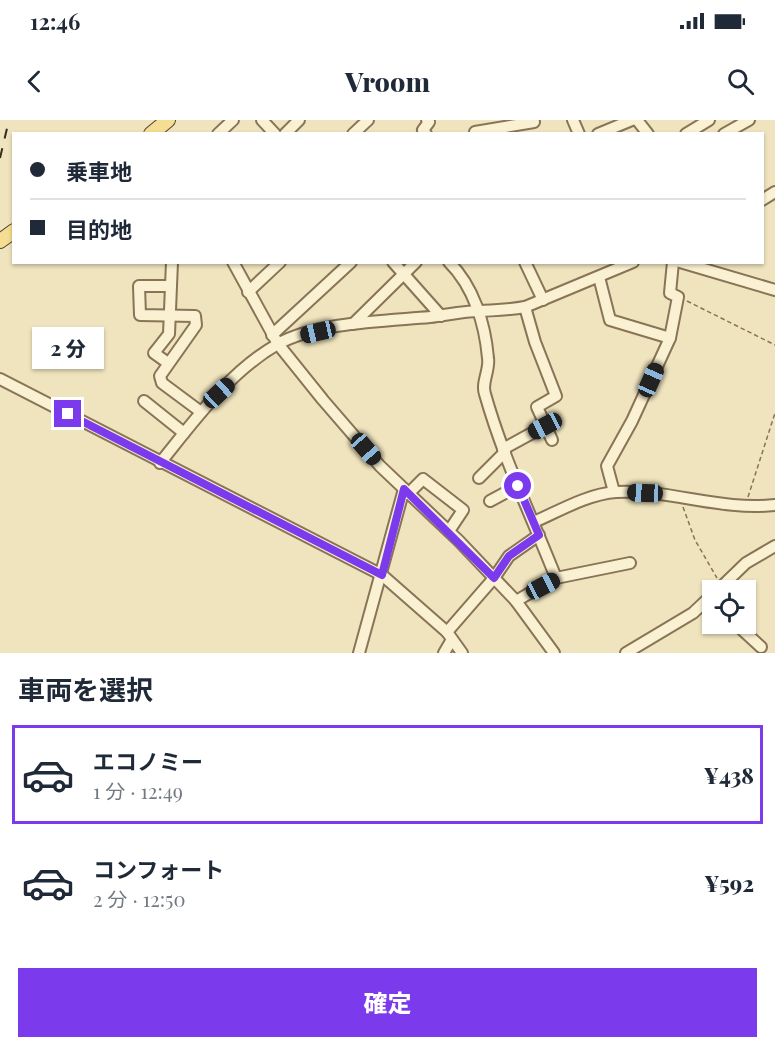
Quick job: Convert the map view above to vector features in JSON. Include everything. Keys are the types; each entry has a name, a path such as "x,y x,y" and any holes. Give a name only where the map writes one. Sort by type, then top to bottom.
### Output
{"street":[{"path":"220,132 233,120"},
{"path":"262,120 273,132"},
{"path":"287,132 299,120"},
{"path":"355,132 368,120"},
{"path":"603,132 632,120"},
{"path":"637,120 646,132"},
{"path":"728,132 749,120"},
{"path":"689,132 704,121"},
{"path":"481,132 534,122"},
{"path":"168,363 154,353 169,334 172,264"},
{"path":"234,264 275,340 373,457 516,601 554,653"},
{"path":"248,292 278,264"},
{"path":"160,463 201,412 349,264"},
{"path":"395,264 441,316"},
{"path":"353,324 405,276 414,264"},
{"path":"451,264 467,285 478,310 489,360 484,391 504,450 556,578"},
{"path":"526,264 543,300"},
{"path":"275,340 353,324 525,307 628,264"},
{"path":"614,492 608,466 632,421 670,338 678,297 670,293 673,264"},
{"path":"687,264 775,290"},
{"path":"599,277 610,320 670,338"},
{"path":"170,286 139,286 140,315 195,316 196,325 160,375 162,382 201,412"},
{"path":"525,307 535,342 556,396 537,407 552,440"},
{"path":"0,379 382,575 449,636 462,653"},
{"path":"144,401 184,433"},
{"path":"479,478 504,450 545,426"},
{"path":"359,653 406,492 423,478 463,510 449,531"},
{"path":"490,501 518,486"},
{"path":"534,522 594,496 614,492 659,494 680,499 745,507 775,505"},
{"path":"444,653 449,636 509,556 539,535"},
{"path":"730,580 746,563 775,546"},
{"path":"516,601 556,578 630,563"},
{"path":"626,653 693,613 702,604"},
{"path":"747,634 761,647"}],"path":[{"path":"678,297 775,345"},
{"path":"745,507 775,414"},
{"path":"680,499 695,540 716,580"}],"railway":[{"path":"0,158 9,120"}],"route":[{"path":"68,414 338,555 382,575 404,489 494,578 509,556 539,535 518,486"}]}
